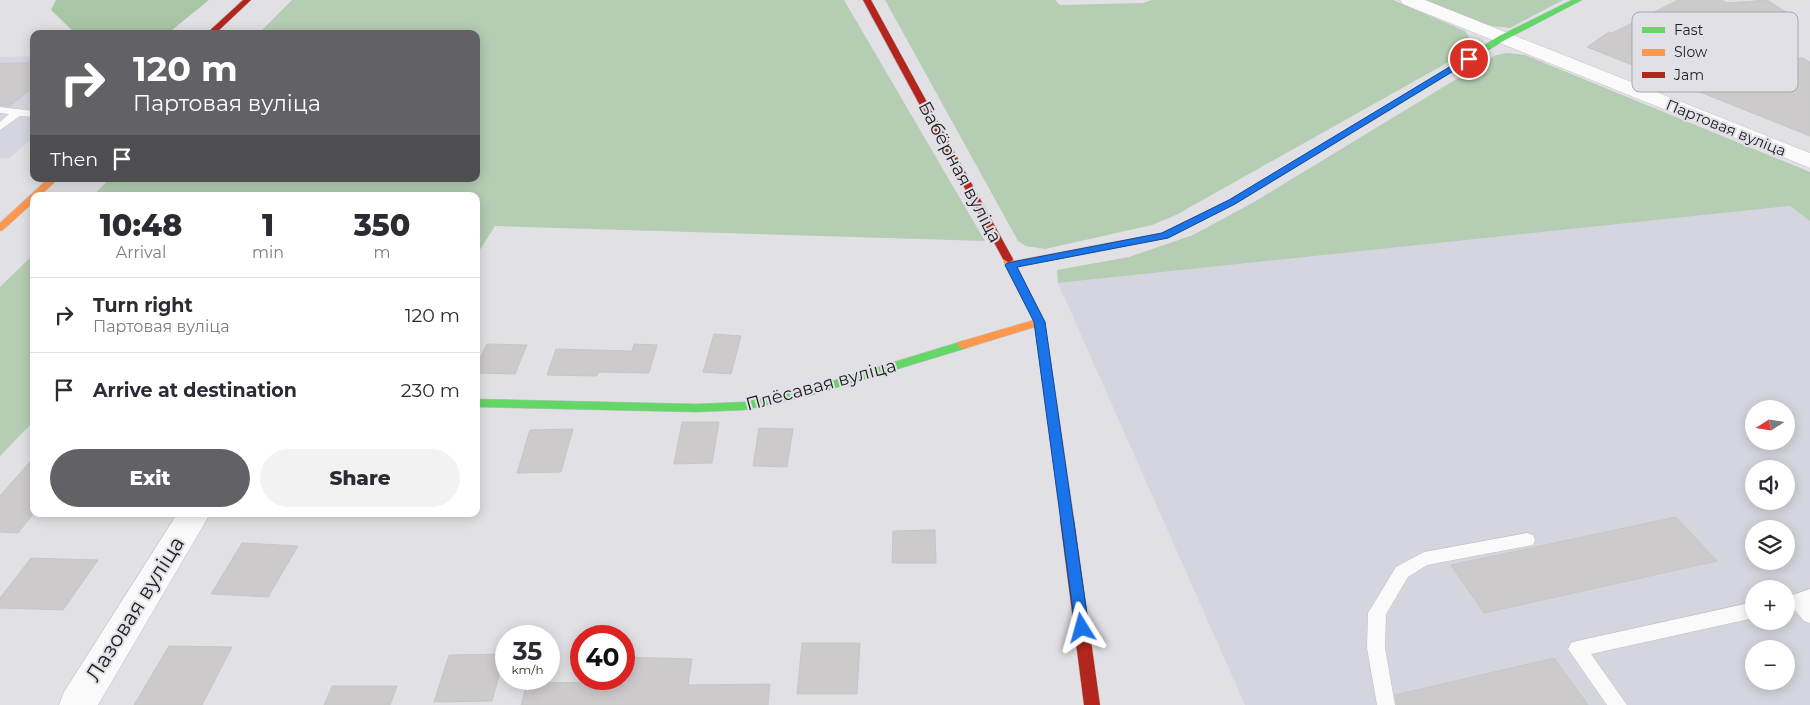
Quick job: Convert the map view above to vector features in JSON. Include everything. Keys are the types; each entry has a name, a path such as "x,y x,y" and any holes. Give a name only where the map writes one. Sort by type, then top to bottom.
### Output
{"street":[{"path":"214,30 247,0"},
{"name":"Бабёрная вуліца","path":"867,0 1040,322 1092,705"},
{"name":"Партовая вуліца","path":"1409,0 1632,90"},
{"path":"1010,265 1164,236 1232,202 1502,38 1578,0"},
{"name":"Партовая вуліца","path":"1637,92 1810,161"},
{"path":"39,192 50,182"},
{"path":"0,228 30,201"},
{"name":"Плёсавая вуліца","path":"480,403 696,408 744,406 809,392 1040,322"},
{"name":"Лазовая вуліца","path":"77,705 192,517"}],"lane":[{"path":"0,110 30,114"},
{"path":"0,127 18,112"},
{"path":"1386,705 1376,648 1378,613 1402,572 1424,559 1527,540"},
{"path":"1797,600 1810,615"},
{"path":"1618,705 1577,649 1745,612"}],"shaded area":[{"path":"30,56 30,140 8,159 0,158 0,57"},
{"path":"1790,206 1810,221 1810,705 1245,705 1058,283"}],"green space":[{"path":"56,0 209,0 172,30 72,30 51,10"},
{"path":"292,0 844,0 985,241 495,226 480,250 480,192 96,192 107,182 480,182 480,30 262,30"},
{"path":"885,0 1055,0 1060,5 1143,3 1152,0 1393,0 1465,31 1473,44 1470,50 1176,215 1152,225 1045,249 1026,246 1018,241"},
{"path":"1420,0 1563,0 1510,28 1482,25"},
{"path":"1507,53 1525,55 1810,172 1810,221 1790,206 1058,283 1057,270 1129,257 1193,235 1254,202 1496,55"},
{"path":"30,258 30,425 0,456 0,287"}],"building":[{"path":"1678,0 1721,0 1728,3 1767,0 1786,12 1654,12"},
{"path":"1632,23 1632,65 1587,47 1609,32 1612,33"},
{"path":"1798,58 1803,58 1810,62 1810,136 1700,92 1798,92"},
{"path":"0,63 30,63 30,89 10,106 0,105"},
{"path":"714,334 741,336 731,374 703,372"},
{"path":"487,344 527,345 515,374 480,373 480,358"},
{"path":"634,344 657,345 649,373 599,372 597,376 547,375 556,349 632,351"},
{"path":"682,422 719,422 712,463 674,464"},
{"path":"759,428 793,429 787,467 753,466"},
{"path":"573,429 561,472 517,473 530,430"},
{"path":"30,462 31,517 18,533 0,532 0,496"},
{"path":"1676,517 1717,561 1484,613 1451,565"},
{"path":"935,530 936,563 892,563 893,531"},
{"path":"242,543 298,546 268,597 211,594"},
{"path":"31,558 98,560 63,610 0,608 0,598"},
{"path":"802,643 860,643 857,694 797,694"},
{"path":"169,646 232,647 202,705 134,705"},
{"path":"495,654 495,690 492,701 434,702 449,655"},
{"path":"635,657 692,659 688,685 770,684 768,705 521,705 525,690 560,690 560,683 570,682 570,690 635,690"},
{"path":"1554,658 1588,705 1397,705 1395,695"},
{"path":"332,686 397,686 390,705 324,705"}],"traffic: fast":[{"path":"1384,110 1502,38 1578,0"},
{"path":"480,403 696,408 744,406 809,392 963,345"}],"traffic: slow":[{"path":"1010,265 1164,236 1232,202 1384,110"},
{"path":"39,192 50,182"},
{"path":"0,228 30,201"},
{"path":"1008,259 1040,322 1067,519"},
{"path":"963,345 1040,322"}],"traffic: jam":[{"path":"214,30 247,0"},
{"path":"867,0 1008,259"},
{"path":"1067,519 1092,705"}],"route":[{"path":"1082,628 1040,322 1022,284 1010,265 1164,236 1232,202 1469,59"}]}
